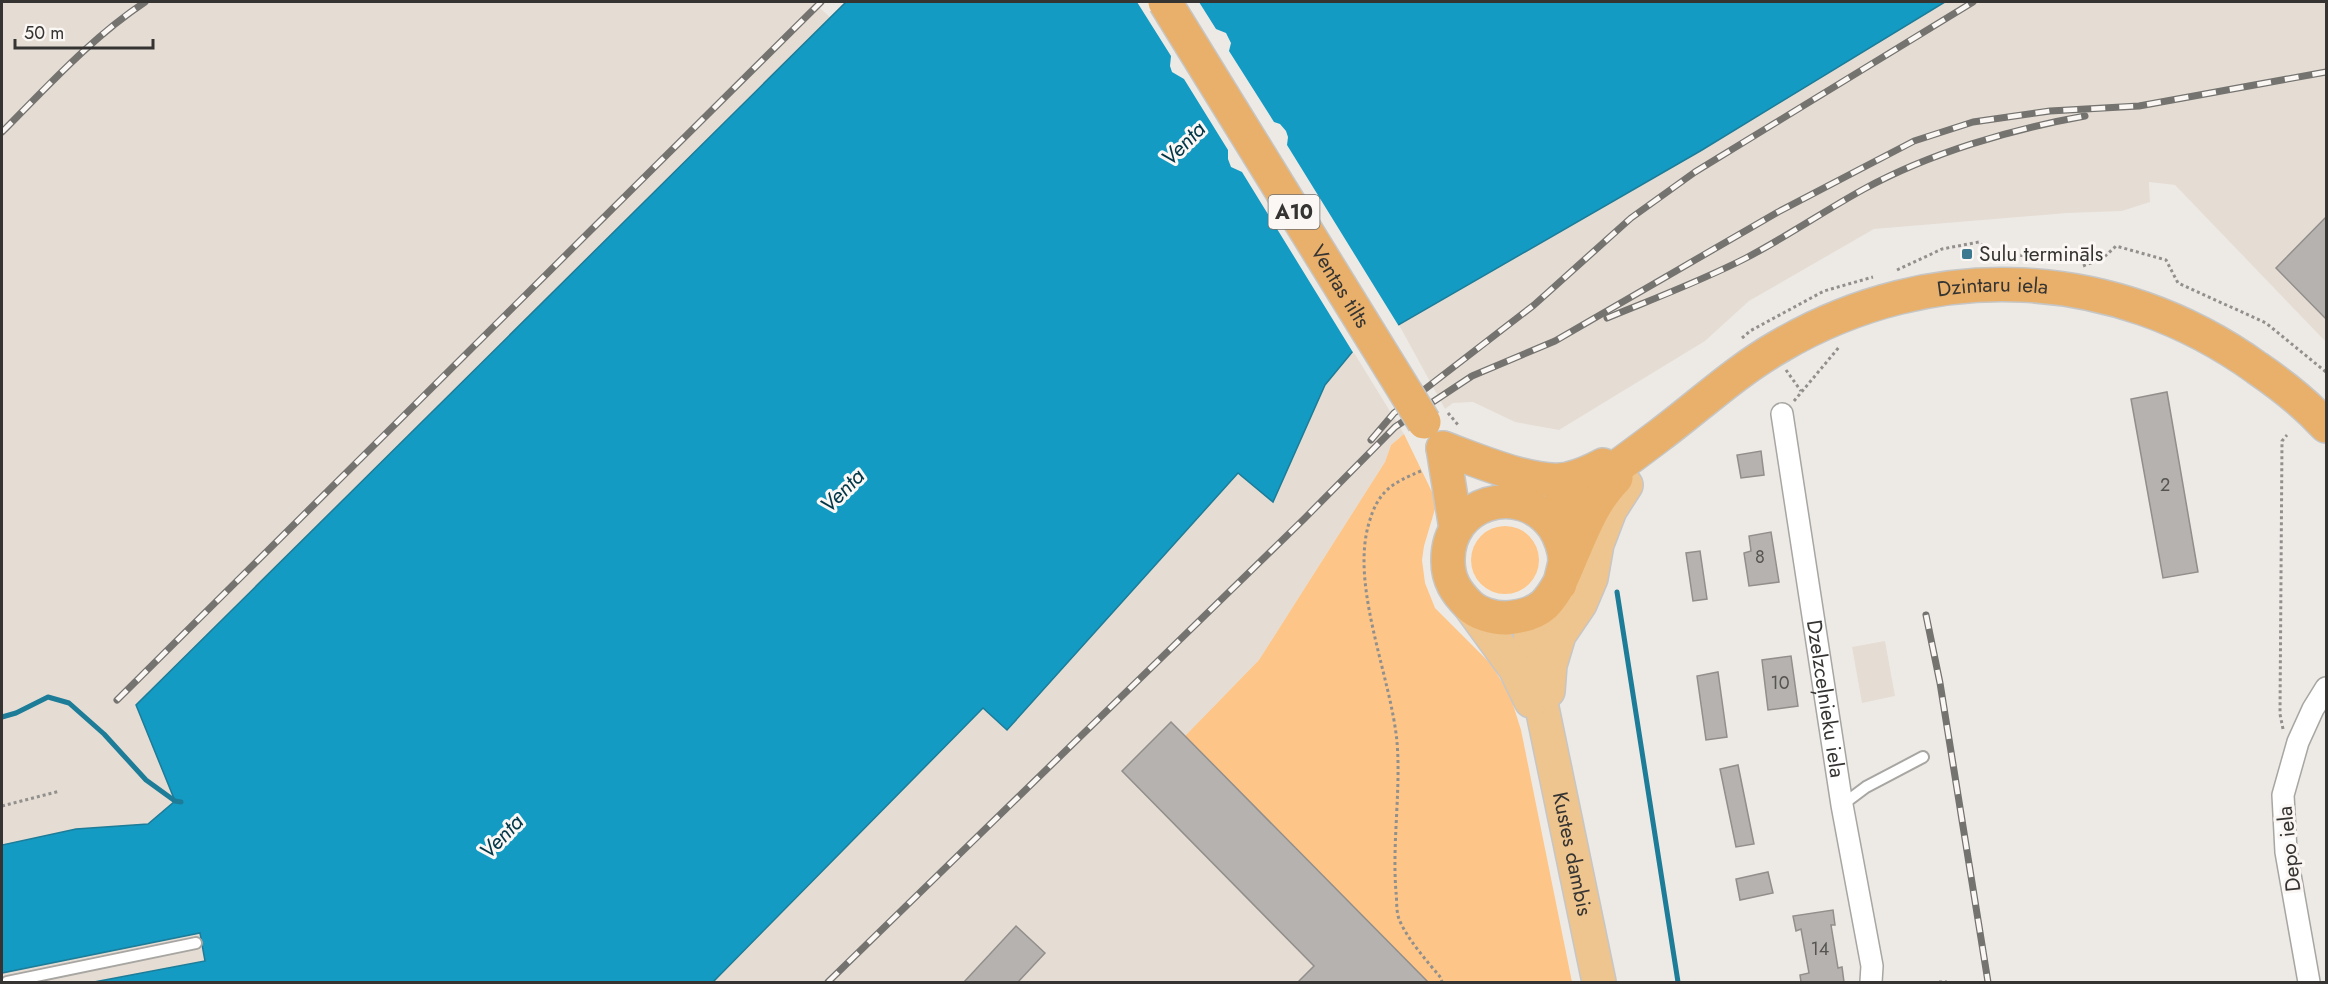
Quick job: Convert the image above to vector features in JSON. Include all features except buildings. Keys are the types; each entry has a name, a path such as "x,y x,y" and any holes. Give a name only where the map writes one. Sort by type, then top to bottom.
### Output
{"highway":[{"name":"Ventas tilts","path":"1165,2 1431,446"},
{"name":"Dzintaru iela","path":"1660,435 1739,372 1821,324 1860,308 1902,296 1941,288 1983,285 2029,286 2077,291 2121,301 2161,314 2200,332 2238,354 2276,381 2324,422"},
{"path":"1431,446 1496,468 1542,479 1567,479 1592,471 1660,435"},
{"path":"1552,595 1565,560 1560,536 1545,516 1577,496 1660,435"},
{"path":"1472,609 1496,618 1521,617 1552,595 1601,495 1660,435"},
{"name":"A10","path":"1431,446 1510,501 1529,505 1545,516"},
{"name":"A10","path":"1431,446 1455,529 1448,550 1448,572 1456,593 1472,609"},
{"path":"1455,529 1470,513 1479,508 1489,503 1510,501"}],"main road":[{"path":"1544,726 1550,665 1559,635 1580,604 1591,578 1597,544 1610,510 1660,435"},
{"path":"1544,726 1530,633 1552,595"},
{"path":"1472,609 1515,668 1544,726"},
{"name":"Kustes dambis","path":"1544,726 1599,982"}],"street":[{"name":"Dzelzceļnieku iela","path":"1782,414 1842,805 1872,966 1871,982"},
{"name":"Depo iela","path":"2309,982 2286,852 2283,795 2298,742 2313,709 2326,688"}],"lane":[{"path":"1842,805 1866,787 1923,757"},
{"path":"7,982 196,943"}],"path":[{"path":"1782,414 1841,345"},
{"path":"1785,368 1802,392"},
{"path":"2285,738 2280,714 2282,441 2286,435"},
{"path":"1431,446 1379,498 1368,523 1364,555 1368,599 1397,742 1395,879 1398,918 1442,982"},
{"path":"2,806 60,791"},
{"path":"1939,982 1947,982"}],"shaded area":[{"path":"2,2 813,2 830,17 136,704 175,801 148,824 76,829 2,845"},
{"path":"1945,2 2326,2 2326,342 2175,185 2149,182 2150,202 2122,211 2067,213 1874,229 1749,301 1705,341 1559,430 1515,422 1473,402 1453,403 1445,409 1399,325 1702,150"},
{"path":"1353,351 1404,434 1391,445 1385,462 1259,660 1185,736 1428,982 713,982 983,707 1007,730 1238,473 1273,501 1325,385"},
{"path":"1404,434 1433,494 1435,509 1422,560 1425,583 1435,608 1491,664 1510,695 1521,730 1572,982 1428,982 1185,736 1259,660 1385,462 1391,445"},
{"path":"1505,526 1518,529 1529,536 1536,547 1539,560 1536,573 1529,584 1518,591 1505,594 1492,591 1481,584 1474,573 1471,560 1474,547 1481,536 1492,529"},
{"path":"1885,641 1895,696 1862,703 1852,647"},
{"path":"200,933 205,961 94,982 2,982 2,973"}],"water":[{"name":"Venta","path":"846,2 1945,2 1702,150 1353,351 1325,385 1273,502 1238,473 1007,730 983,708 713,982 94,982 205,961 200,933 2,973 2,845 76,829 148,824 175,801 136,705"}],"pier":[{"path":"1137,2 1199,2 1216,29 1226,33 1231,43 1229,51 1274,122 1280,124 1286,131 1287,145 1400,328 1354,354 1242,172 1231,167 1228,150 1184,79 1172,72 1171,56"}],"waterway":[{"path":"1617,592 1678,982"},
{"path":"2,717 16,713 48,697 69,703 104,734 146,780 175,801 181,802"}],"railway":[{"path":"2,132 88,47 145,2"},
{"path":"117,700 821,2"},
{"path":"1371,440 1394,413 1534,305 1631,218 1695,172 1973,2"},
{"path":"828,982 1304,519 1395,427 1472,376 1555,341 1778,212 1914,141 1973,122 2050,111 2139,106 2326,72"},
{"path":"1607,318 1746,258 1864,189 1916,164 2000,135 2085,116"},
{"path":"1926,615 1940,683 1988,982"}],"place":[{"name":"Sulu termināls","path":"1967,254"}]}
